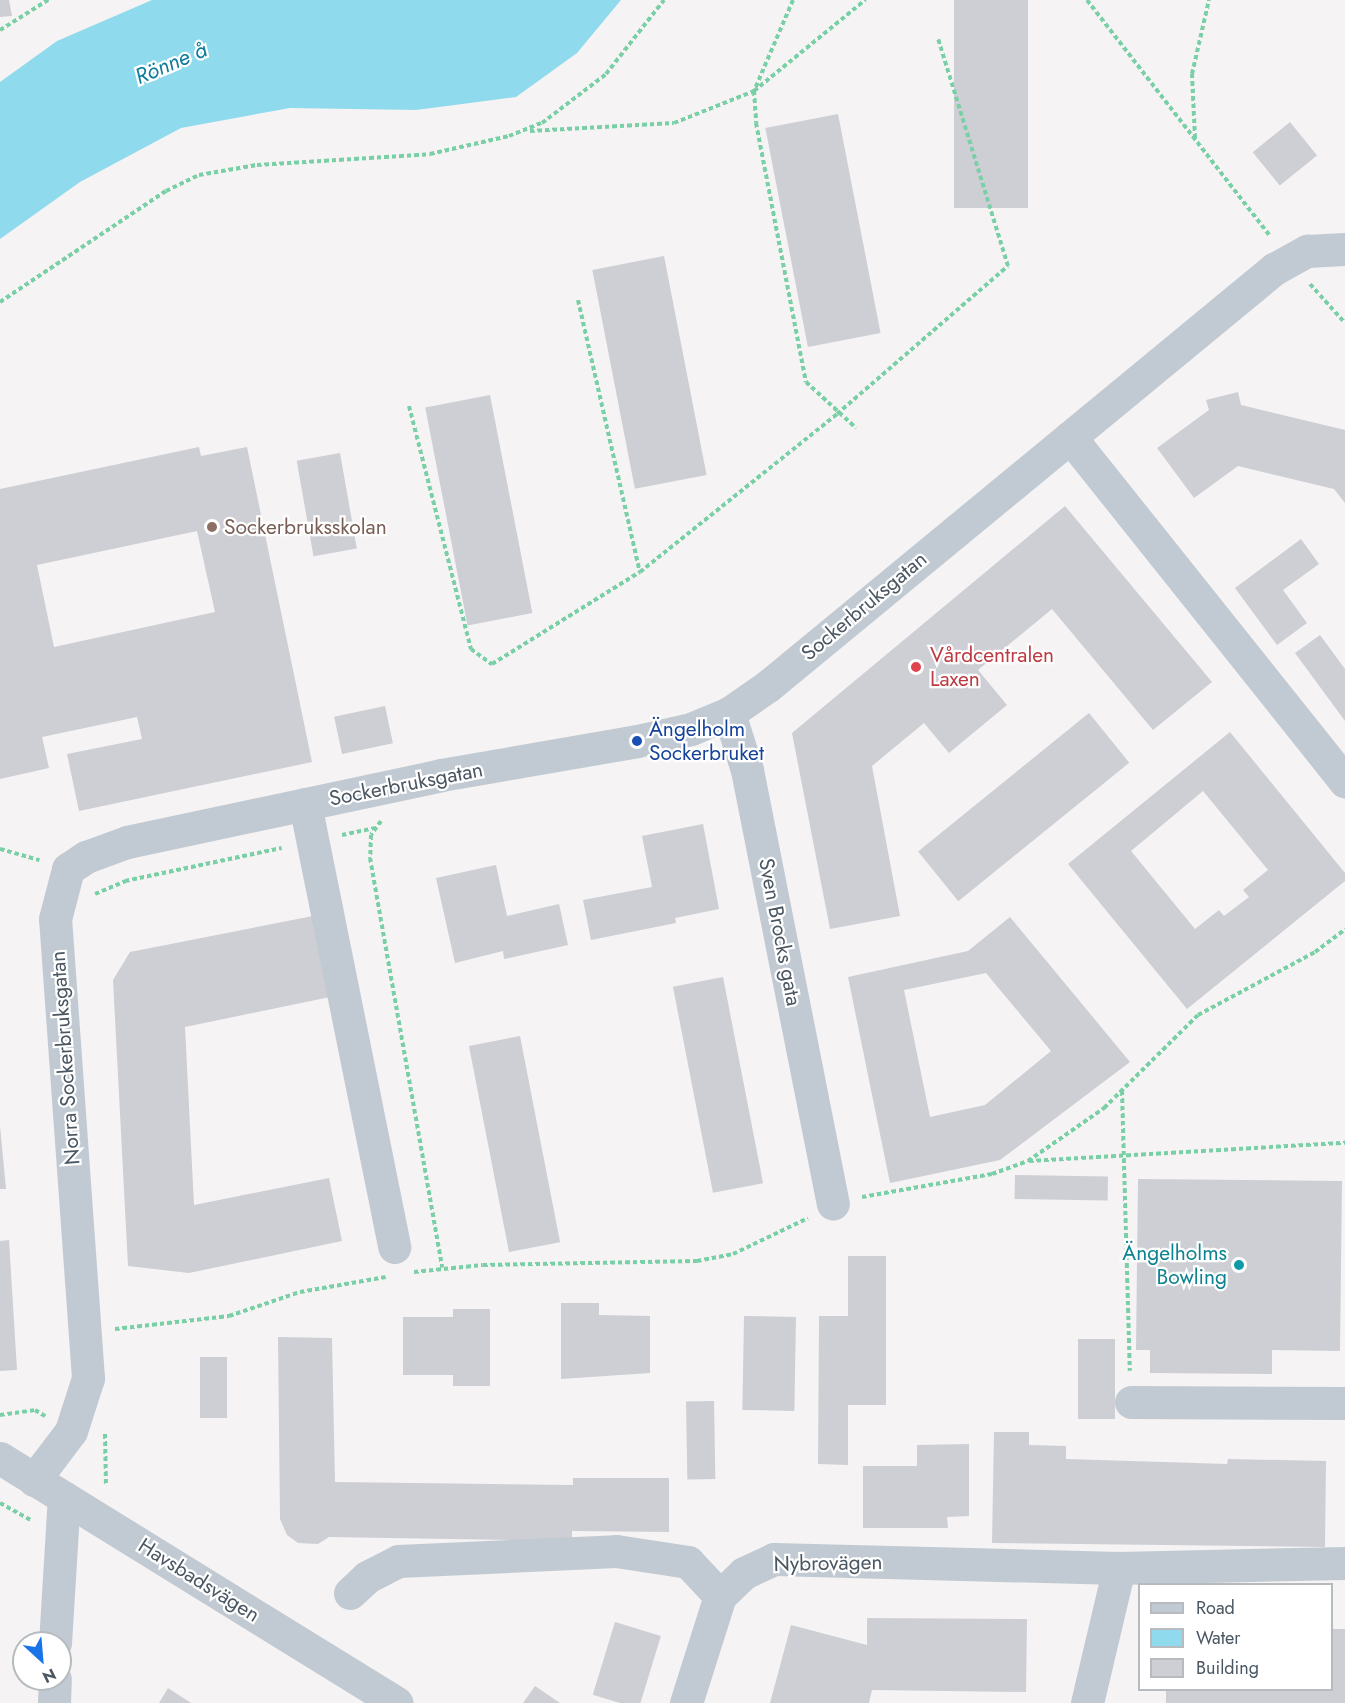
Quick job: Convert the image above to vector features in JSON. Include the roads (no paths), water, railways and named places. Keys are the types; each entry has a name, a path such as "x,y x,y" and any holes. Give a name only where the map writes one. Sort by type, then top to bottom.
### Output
{"street":[{"name":"Sockerbruksgatan","path":"305,804 638,741 691,729 729,713 1289,260 1323,248 1345,249"},
{"path":"1070,436 1345,782"},
{"name":"Sven Brocks gata","path":"729,713 747,770 833,1204"},
{"path":"305,804 401,1265"},
{"name":"Norra Sockerbruksgatan","path":"34,1480 71,1431 88,1378 55,919 68,869 86,856 127,842 305,804"},
{"path":"1131,1401 1345,1403"},
{"name":"Havsbadsvägen","path":"0,1458 396,1703"},
{"path":"56,1631 64,1497"},
{"path":"350,1593 375,1572 398,1561 604,1551 666,1555 688,1562 720,1596 686,1703"},
{"name":"Nybrovägen","path":"720,1596 744,1573 774,1559 1119,1568 1345,1563"},
{"path":"1088,1703 1119,1568"}],"water":[{"name":"Rönne å","path":"152,0 621,0 577,53 516,97 416,110 290,108 181,128 80,182 0,239 0,82 57,41"}],"place":[{"name":"Sockerbruksskolan","path":"212,527"},
{"name":"Vårdcentralen Laxen","path":"916,667"},
{"name":"Ängelholm Sockerbruket","path":"637,741"},
{"name":"Ängelholms Bowling","path":"1239,1265"}]}
